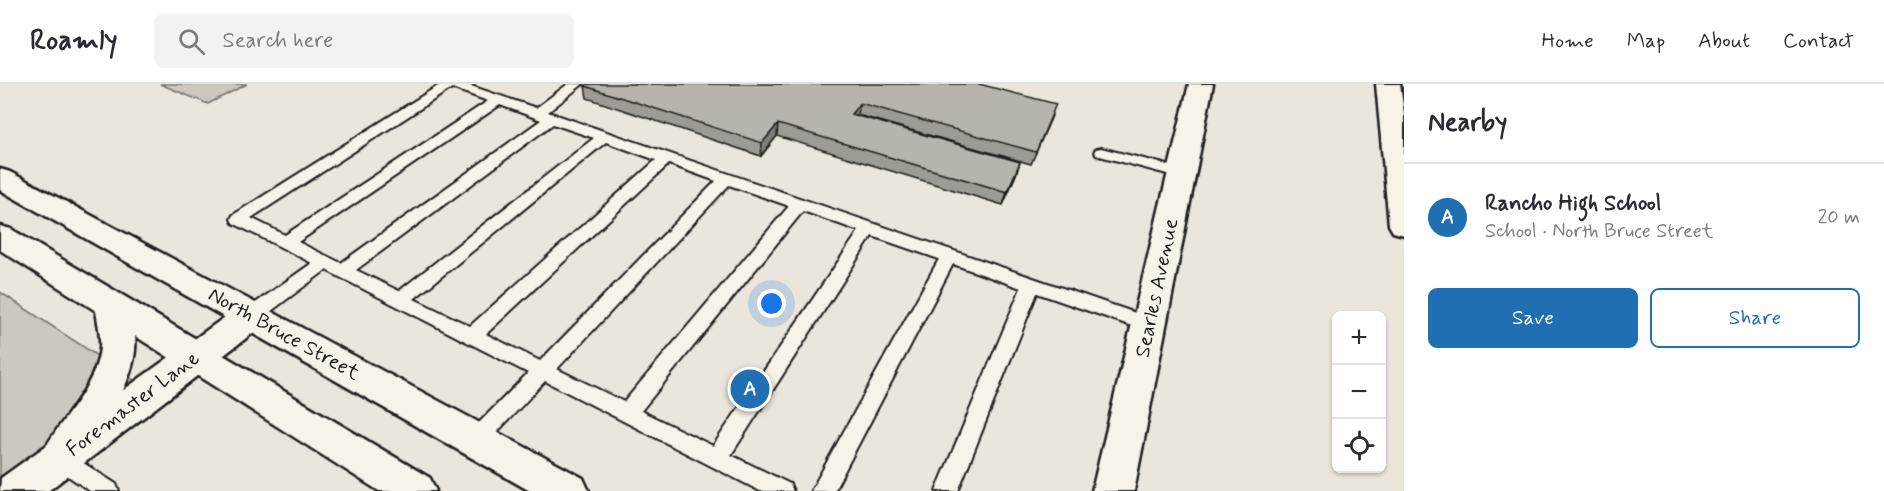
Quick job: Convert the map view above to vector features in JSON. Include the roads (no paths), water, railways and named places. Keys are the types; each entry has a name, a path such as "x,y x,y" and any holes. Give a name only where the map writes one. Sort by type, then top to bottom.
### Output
{"main road":[{"name":"Searles Avenue","path":"1113,491 1201,84"},
{"path":"1388,84 1404,225"},
{"name":"North Bruce Street","path":"0,178 568,491"},
{"path":"0,236 415,491"},
{"path":"60,458 96,403 115,362 119,347 112,304"},
{"name":"Foremaster Lane","path":"16,491 251,316"}],"lane":[{"path":"782,491 239,219 451,84 1149,325"},
{"path":"251,316 334,266 544,116 576,84"},
{"path":"285,242 499,100"},
{"path":"400,300 604,136"},
{"path":"1101,152 1182,173"},
{"path":"472,336 667,158"},
{"path":"476,440 726,179"},
{"path":"627,413 800,204"},
{"path":"717,458 869,228"},
{"path":"822,491 949,256"},
{"path":"947,491 1032,284"},
{"path":"60,458 108,491"}],"place":[{"name":"Rancho High School","path":"750,389"}]}
